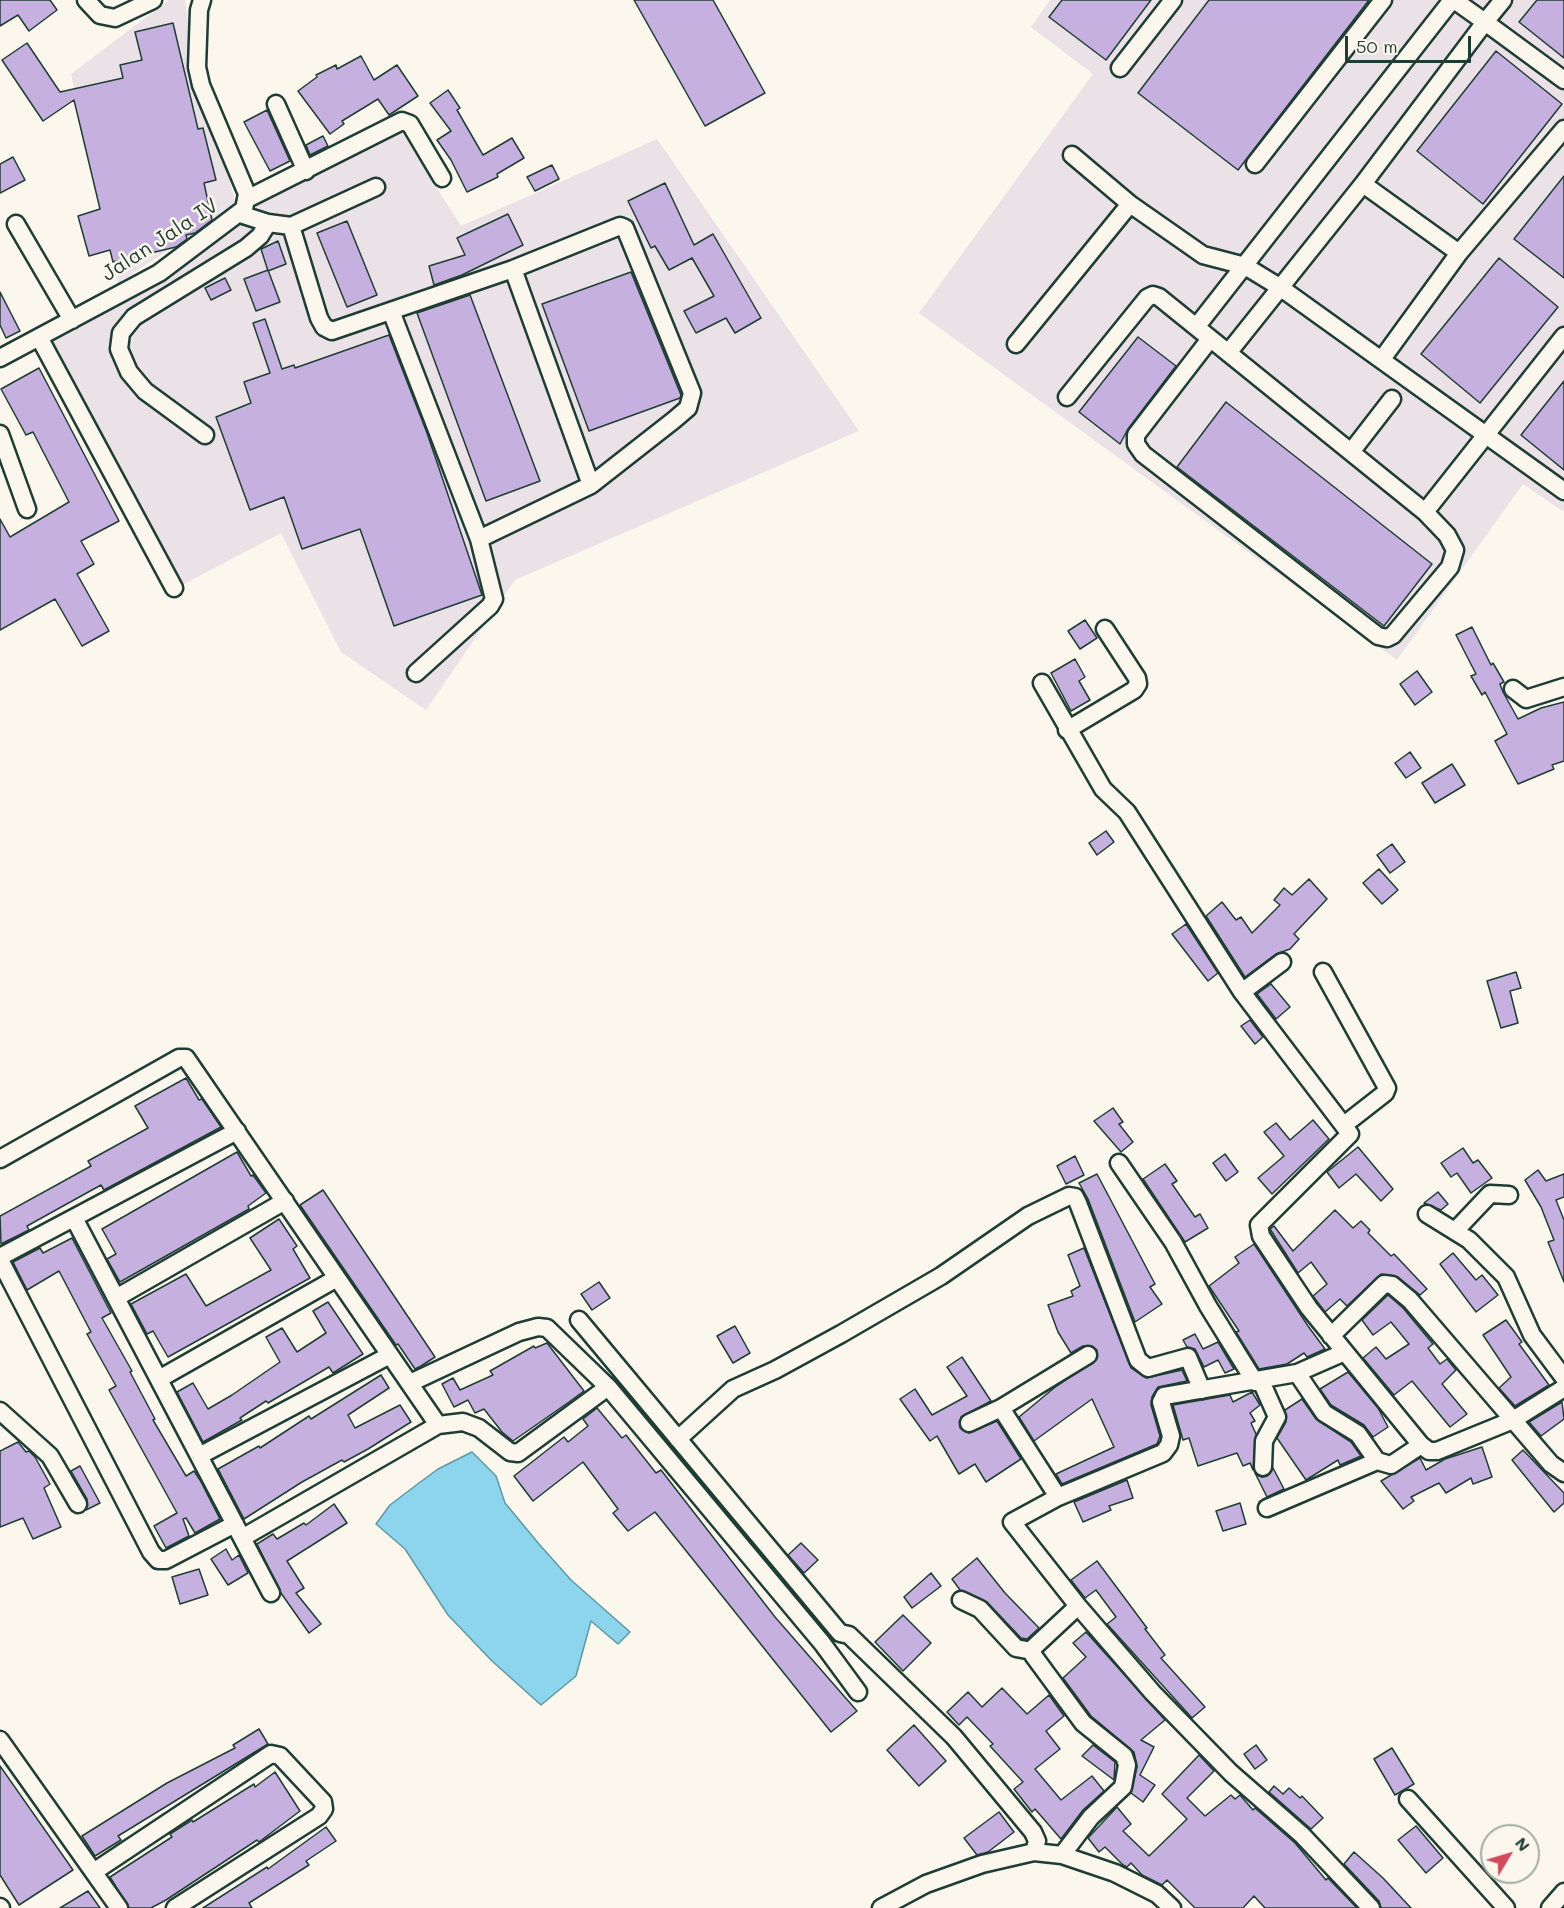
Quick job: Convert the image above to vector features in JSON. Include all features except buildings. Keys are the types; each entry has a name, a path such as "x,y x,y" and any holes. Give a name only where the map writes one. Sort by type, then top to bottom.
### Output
{"street":[{"path":"86,0 100,15 115,18 153,0"},
{"name":"Jalan Jala IV","path":"0,358 159,273 244,206 199,76 197,45 202,0"},
{"path":"1120,68 1173,0"},
{"path":"1255,164 1383,0"},
{"path":"1197,326 1453,0 1564,80"},
{"path":"1228,353 1363,184 1503,0"},
{"path":"276,104 306,171"},
{"path":"376,187 291,226 268,223 244,206 396,123 406,122 442,178"},
{"path":"1382,359 1459,253 1564,129"},
{"path":"1072,155 1130,204 1203,255 1245,266 1281,288 1564,491"},
{"path":"1363,184 1459,253"},
{"path":"1016,344 1130,204"},
{"path":"205,435 144,391 129,372 119,349 121,333 134,317 246,248 260,236 268,223"},
{"path":"16,224 72,320"},
{"path":"291,226 319,318 324,327 332,331 513,269 620,226 625,228 692,393 688,408 591,485 479,539"},
{"path":"513,269 591,485"},
{"path":"1067,397 1147,298 1153,295 1159,297 1425,512 1447,535 1455,550 1450,567 1393,635 1386,638 1378,636 1143,454 1136,444 1136,435 1210,339"},
{"path":"391,311 479,539 494,599 490,606 416,673"},
{"path":"1425,512 1564,336"},
{"path":"39,337 174,588"},
{"path":"1351,452 1392,399"},
{"path":"0,434 27,509"},
{"path":"1067,730 1134,690 1138,684 1137,678 1105,630"},
{"path":"1042,683 1103,789 1127,812 1242,992 1350,1134 1302,1184 1261,1222 1258,1229 1331,1336 1421,1445 1429,1451 1437,1451 1513,1420 1564,1389"},
{"path":"1513,689 1526,699 1564,687"},
{"path":"1242,992 1282,962"},
{"path":"1323,972 1387,1088 1385,1093 1344,1125"},
{"path":"0,1158 179,1059 186,1058 193,1064 438,1425"},
{"path":"237,1131 0,1259 151,1552 158,1560 166,1560 239,1531 438,1425 463,1422 479,1428 510,1452 518,1453 608,1387"},
{"path":"1119,1163 1173,1242 1213,1315 1258,1382 1277,1417 1264,1441 1263,1467"},
{"path":"1455,1231 1490,1194 1509,1195"},
{"path":"678,1439 733,1389 775,1370 841,1334 940,1276 1028,1216 1069,1196 1075,1197 1078,1203 1138,1360 1148,1368 1188,1357 1202,1390"},
{"path":"116,1298 285,1201"},
{"path":"1427,1214 1469,1240 1506,1277 1532,1335 1564,1378"},
{"path":"74,1218 271,1593"},
{"path":"159,1378 337,1278"},
{"path":"1331,1336 1386,1282 1410,1300 1551,1464 1564,1473"},
{"path":"579,1320 840,1633 849,1635 954,1737 1033,1832 1037,1841 1034,1852"},
{"path":"410,1383 519,1332 538,1326 547,1328 608,1387 822,1643 858,1692"},
{"path":"1345,1352 1297,1374 1162,1398 1171,1436 1169,1445 1163,1453 1058,1497 1012,1522 1078,1606 1204,1746 1302,1835 1371,1908"},
{"path":"199,1456 390,1355"},
{"path":"969,1423 1001,1408 1088,1355"},
{"path":"1297,1374 1324,1413 1358,1434 1377,1461 1391,1465 1421,1445"},
{"path":"1001,1408 1058,1497"},
{"path":"0,1411 50,1456 78,1504"},
{"path":"1267,1508 1377,1461"},
{"path":"961,1600 980,1609 1016,1648 1032,1651 1083,1723 1127,1760 1123,1787 1091,1817 1062,1855"},
{"path":"1032,1651 1078,1606"},
{"path":"822,1643 840,1633"},
{"path":"0,1740 95,1871 119,1908"},
{"path":"95,1871 271,1754 280,1756 322,1802 324,1809 319,1816 175,1908"},
{"path":"1408,1799 1506,1908"},
{"path":"881,1908 926,1884 982,1864 1034,1852 1062,1855 1115,1873 1157,1894 1172,1908"},
{"path":"1550,1908 1564,1892"}],"shaded area":[{"path":"169,0 185,0 188,21 236,206 118,283 71,74"},
{"path":"1050,0 1564,0 1564,512 1523,484 1397,660 919,313 1093,74 1031,27"},
{"path":"398,126 461,226 657,139 859,431 515,580 426,710 341,652 281,533 184,584 47,340 190,258 259,193"}],"water":[{"path":"472,1452 496,1476 505,1503 539,1544 571,1580 630,1632 618,1644 591,1621 576,1676 541,1705 492,1661 448,1615 405,1549 376,1524 390,1505 415,1486 438,1469"}]}
